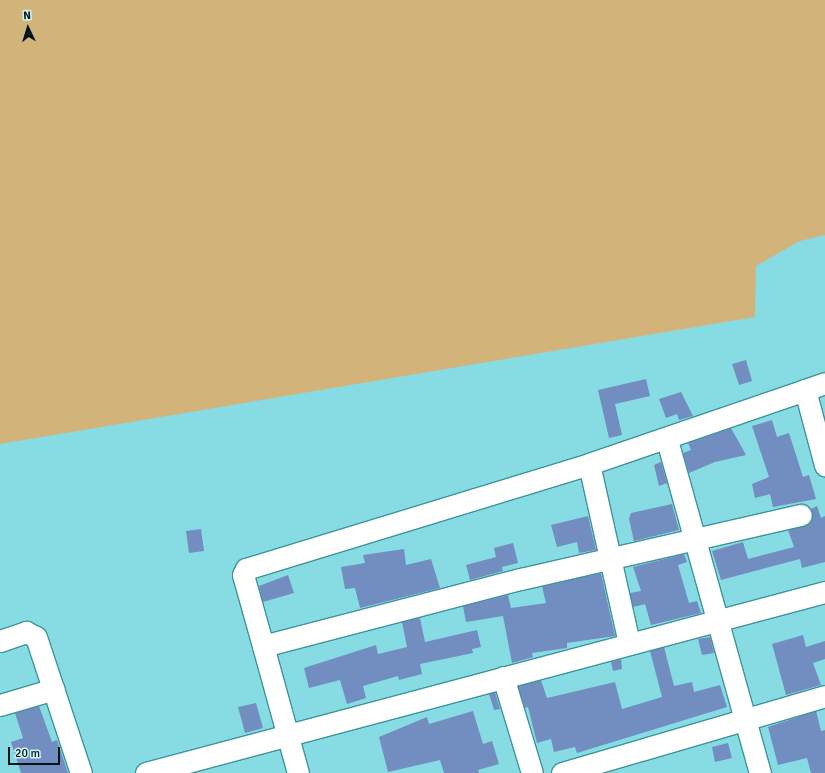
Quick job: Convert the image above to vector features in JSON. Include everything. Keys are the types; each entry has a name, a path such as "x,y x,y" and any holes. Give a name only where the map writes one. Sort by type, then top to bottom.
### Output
{"street":[{"path":"298,773 243,575 246,569 667,440 825,383"},
{"path":"805,390 825,465"},
{"path":"667,440 692,540 760,773"},
{"path":"589,464 609,560 629,643"},
{"path":"263,646 415,606 800,515"},
{"path":"146,773 287,734 825,592"},
{"path":"0,641 26,632 36,637 81,773"},
{"path":"503,677 532,773"},
{"path":"0,705 54,689"},
{"path":"562,773 744,721 825,696"}],"shaded area":[{"path":"0,0 825,0 825,235 800,241 756,266 755,317 0,444"}],"building":[{"path":"746,360 752,381 739,385 732,364"},
{"path":"646,379 650,396 615,404 622,435 609,438 598,390"},
{"path":"681,392 693,416 679,420 677,414 666,418 659,399"},
{"path":"772,420 777,437 789,433 803,477 809,475 816,499 773,507 770,494 755,498 752,484 769,477 752,426"},
{"path":"731,428 746,455 715,462 689,473 683,453 691,450 688,443"},
{"path":"661,462 667,483 659,486 654,465"},
{"path":"672,504 679,530 634,541 629,519 631,513"},
{"path":"817,506 821,518 825,516 825,562 802,568 800,559 721,580 712,551 743,542 748,559 794,547 788,530 809,524 813,518 811,509"},
{"path":"588,516 596,550 579,553 577,542 557,547 551,525"},
{"path":"201,529 204,551 189,553 186,531"},
{"path":"513,543 518,563 502,567 503,571 470,580 466,565 496,557 494,548"},
{"path":"404,549 406,565 431,559 440,588 360,608 355,588 345,589 341,567 365,563 363,555"},
{"path":"684,554 687,562 678,565 689,603 697,601 701,613 651,625 645,604 633,607 630,593 641,591 633,567"},
{"path":"601,573 615,636 567,643 567,648 532,653 533,657 512,663 503,616 466,622 463,606 508,595 511,608 546,603 542,586"},
{"path":"288,575 294,593 263,602 259,586"},
{"path":"420,618 425,642 477,630 481,647 472,649 473,653 420,664 422,674 399,680 398,676 363,686 366,698 347,704 340,680 309,688 304,668 376,645 378,654 407,647 402,622"},
{"path":"803,635 806,647 825,641 825,659 813,663 821,685 786,695 772,644"},
{"path":"710,637 714,653 702,655 698,639"},
{"path":"664,647 674,686 692,682 694,692 720,685 727,707 577,753 575,747 554,752 551,739 537,743 528,707 525,708 518,686 541,680 547,698 615,682 622,709 662,697 650,651"},
{"path":"621,659 622,669 613,671 611,662"},
{"path":"495,692 500,709 494,710 489,694"},
{"path":"256,703 263,728 245,733 238,707"},
{"path":"39,706 52,742 57,740 68,773 21,773 11,742 23,738 15,713"},
{"path":"473,711 483,744 492,741 499,764 478,770 479,773 444,773 440,760 388,772 379,737 427,717 429,724"},
{"path":"816,711 821,731 825,730 825,773 811,773 807,758 778,765 768,727"},
{"path":"728,743 732,758 715,762 712,747"}]}
